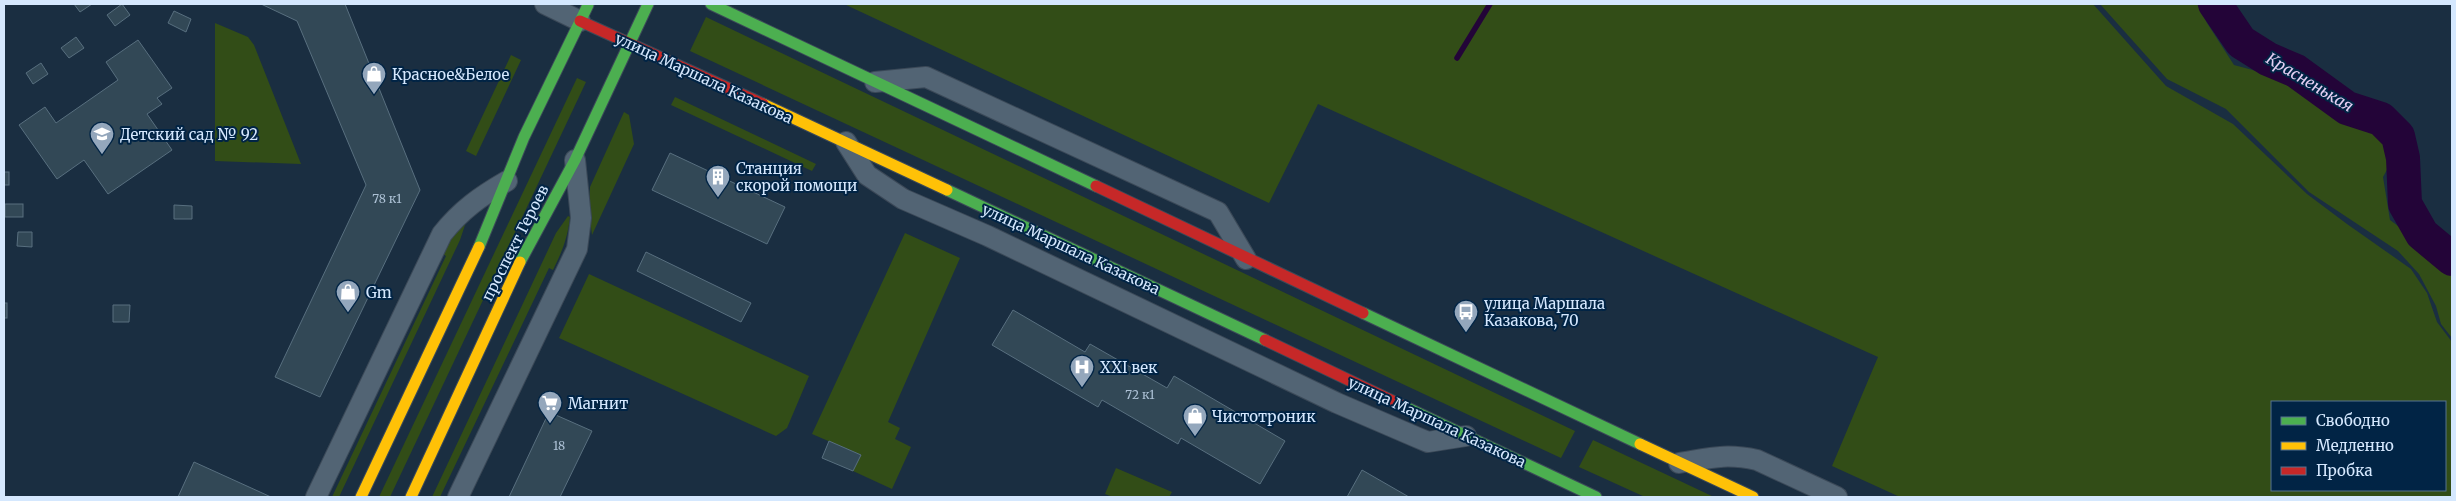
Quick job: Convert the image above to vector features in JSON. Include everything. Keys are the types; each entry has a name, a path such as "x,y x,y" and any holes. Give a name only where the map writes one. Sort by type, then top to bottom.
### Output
{"street":[{"name":"улица Маршала Казакова","path":"545,4 584,12 630,45 846,142 1596,497"},
{"name":"проспект Героев","path":"411,497 530,242 575,160 648,4"},
{"path":"711,4 1246,259 1753,497"},
{"name":"проспект Героев","path":"361,497 489,226 524,137 584,12"},
{"path":"873,82 926,76 1218,212 1246,259"},
{"path":"846,142 867,175 903,199 988,236 1337,403 1416,437 1428,442 1466,436"},
{"path":"458,497 577,249 581,218 575,160"},
{"path":"316,497 442,234 458,214 476,199 508,181"},
{"path":"1679,463 1730,455 1745,457 1757,460 1837,497"}],"green space":[{"path":"844,4 2093,4 2166,86 2233,124 2307,194 2411,269 2427,293 2437,322 2452,342 2452,497 1900,497 1832,466 1878,357 1318,104 1269,203"},
{"path":"2100,4 2197,4 2234,65 2294,81 2329,110 2345,120 2370,127 2384,134 2389,166 2383,177 2390,220 2402,229 2410,240 2452,270 2452,338 2441,324 2436,306 2419,274 2398,251 2309,192 2226,109 2167,79"},
{"path":"706,17 1575,431 1561,458 690,51"},
{"path":"215,23 248,37 254,45 301,164 215,161"},
{"path":"511,55 521,60 476,156 466,151"},
{"path":"577,78 586,82 390,497 379,497"},
{"path":"675,97 816,164 812,171 671,105"},
{"path":"624,112 629,115 634,144 592,235 589,211 590,187"},
{"path":"468,216 460,240 339,497 332,497 446,256 440,252"},
{"path":"568,216 570,217 568,231 553,270 549,268 440,497 432,497 556,233"},
{"path":"905,233 960,258 888,422 900,428 895,439 911,447 892,489 853,471 861,455 812,434"},
{"path":"589,274 809,376 787,428 776,436 559,338"},
{"path":"1593,440 1714,497 1645,497 1579,467"},
{"path":"1116,468 1172,492 1169,497 1113,497 1105,494"}],"building":[{"path":"74,4 92,4 80,12"},
{"path":"122,4 130,15 115,26 107,15"},
{"path":"261,4 345,4 420,190 320,397 275,377 366,185 297,21"},
{"path":"174,11 191,19 186,32 168,23"},
{"path":"76,37 84,48 69,58 61,48"},
{"path":"138,40 172,88 157,98 162,104 147,114 172,150 108,194 84,160 57,179 19,125 45,107 56,123 118,80 106,62"},
{"path":"41,63 48,74 33,84 26,73"},
{"name":"Станция скорой помощи","path":"670,153 785,207 767,244 652,190"},
{"path":"4,172 9,172 9,185 4,185"},
{"path":"5,204 23,204 23,217 5,217"},
{"path":"174,205 192,206 192,219 174,219"},
{"path":"18,232 32,232 32,247 17,246"},
{"path":"646,252 751,303 741,322 637,271"},
{"path":"4,303 7,303 7,318 4,318"},
{"path":"113,305 130,305 129,322 113,322"},
{"path":"1013,310 1085,352 1090,344 1167,388 1174,376 1285,441 1260,484 1181,438 1178,444 1102,400 1098,407 992,345"},
{"path":"549,412 592,431 560,497 509,497"},
{"path":"829,441 861,455 853,471 822,458"},
{"path":"194,462 271,497 178,497"},
{"path":"1362,470 1409,497 1347,497"}],"waterway":[{"path":"1457,58 1490,4"},
{"name":"Красненькая","path":"2215,4 2241,42 2268,59 2296,71 2347,108 2381,119 2398,136 2403,158 2405,204 2422,234 2452,259"}],"traffic: fast":[{"path":"520,262 575,160 648,4"},
{"path":"711,4 1096,186"},
{"path":"479,247 524,137 588,5"},
{"path":"947,190 1265,340"},
{"path":"1363,313 1640,444"},
{"path":"1401,405 1596,497"}],"traffic: slow":[{"path":"763,104 947,190"},
{"path":"361,497 479,247"},
{"path":"411,497 520,262"},
{"path":"1640,444 1753,497"}],"traffic: jam":[{"path":"580,21 763,104"},
{"path":"1096,186 1363,313"},
{"path":"1265,340 1401,405"}],"place":[{"name":"Красное&Белое","path":"374,95"},
{"name":"Детский сад № 92","path":"102,155"},
{"name":"Станция скорой помощи","path":"718,198"},
{"name":"Gm","path":"348,313"},
{"name":"улица Маршала Казакова, 70","path":"1466,333"},
{"name":"XXI век","path":"1082,388"},
{"name":"Магнит","path":"550,424"},
{"name":"Чистотроник","path":"1195,437"}]}
